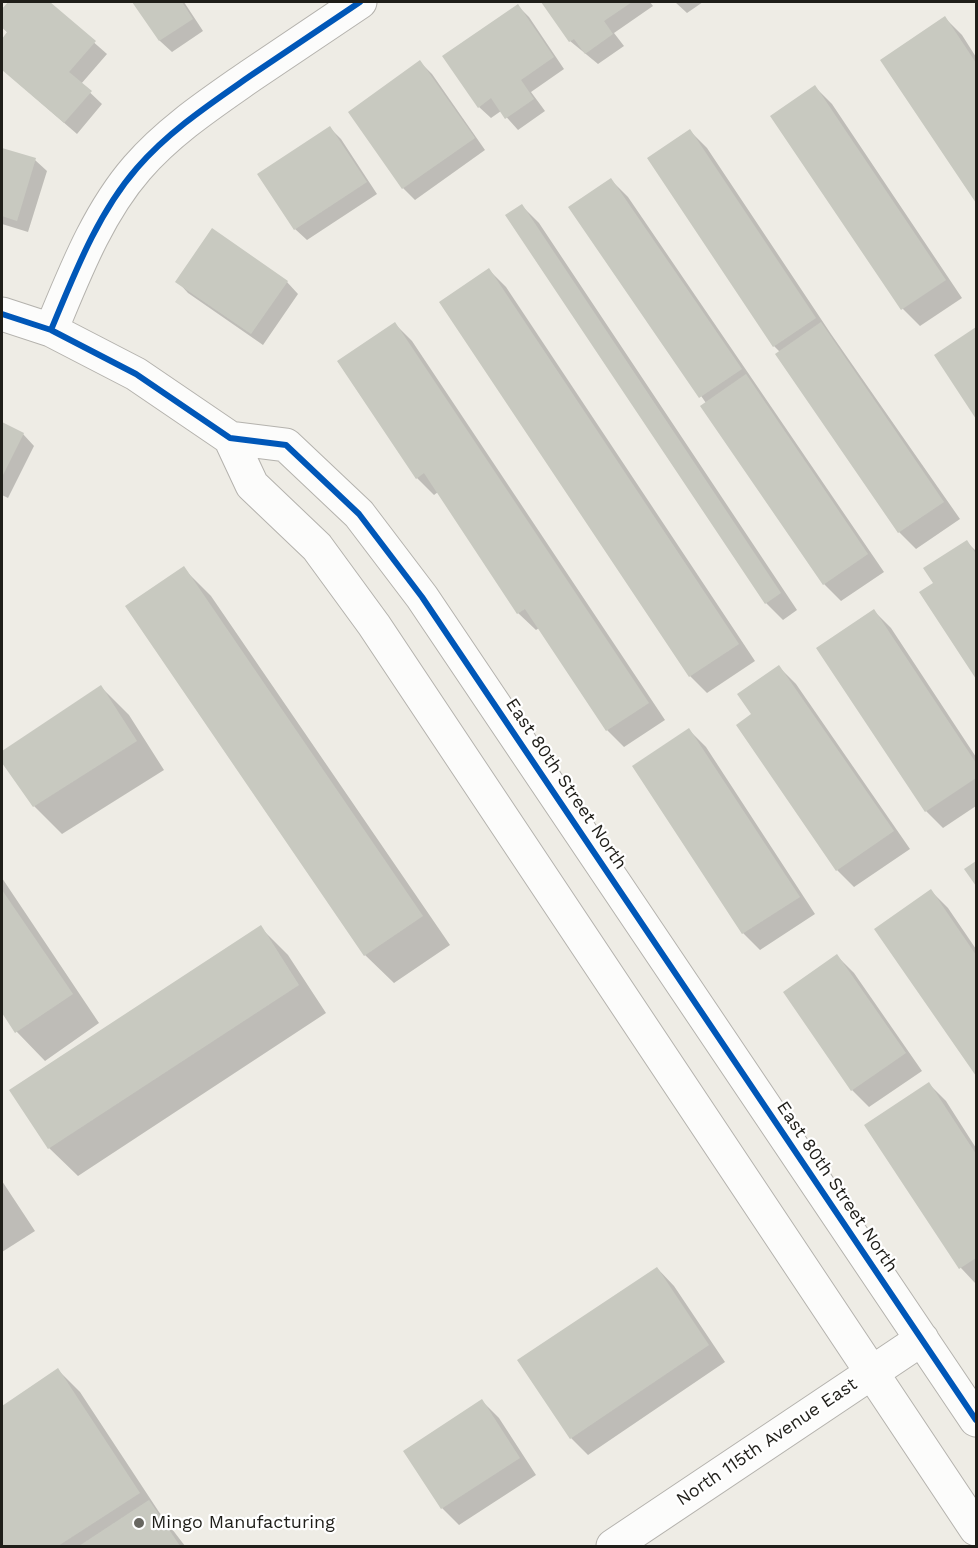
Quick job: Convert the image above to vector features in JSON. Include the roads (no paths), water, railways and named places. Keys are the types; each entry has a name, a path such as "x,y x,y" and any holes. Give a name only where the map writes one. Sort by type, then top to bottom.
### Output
{"street":[{"path":"51,330 79,264 108,211 135,170 164,140 206,106 360,2"},
{"name":"East 80th Street North","path":"2,314 51,330 136,374 230,438 286,444 359,514 422,597 976,1420"},
{"path":"230,438 252,485 316,547 374,625 976,1529"},
{"name":"North 115th Avenue East","path":"613,1546 922,1339"}],"place":[{"name":"Mingo Manufacturing","path":"139,1523"}]}
